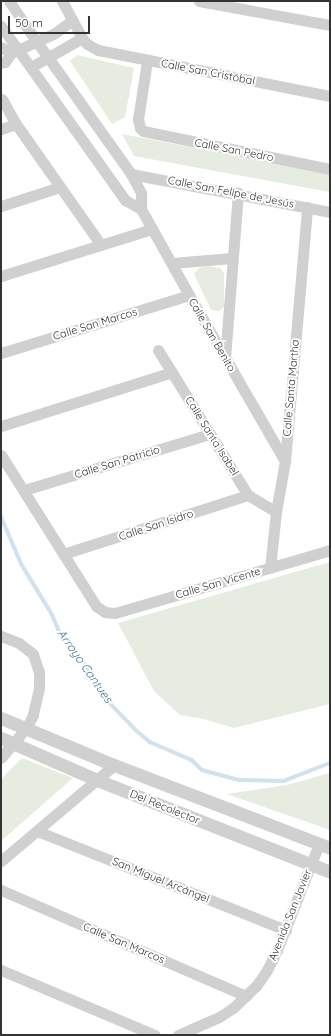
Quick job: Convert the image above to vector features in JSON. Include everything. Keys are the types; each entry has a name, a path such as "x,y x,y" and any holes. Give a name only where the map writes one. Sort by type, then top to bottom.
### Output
{"street":[{"name":"Calle San Benito","path":"9,1 36,42 49,57 131,174 141,193 141,209 284,461"},
{"path":"31,67 49,57 85,41 62,1"},
{"path":"199,1 330,26"},
{"path":"10,50 36,42 55,33 72,20"},
{"path":"1,26 10,50 31,67 124,200 141,209"},
{"name":"Calle San Cristóbal","path":"85,41 98,50 108,53 330,96"},
{"path":"1,63 5,62 10,50"},
{"name":"Calle San Pedro","path":"147,60 138,119 140,128 148,133 330,169"},
{"path":"2,99 16,124 101,244"},
{"path":"1,129 16,124"},
{"name":"Calle San Felipe de Jesús","path":"131,174 238,193 330,212"},
{"path":"1,206 60,187"},
{"path":"225,358 238,193"},
{"name":"Calle Santa Martha","path":"270,568 276,512 284,461 307,207"},
{"path":"1,276 152,229"},
{"path":"172,263 232,258"},
{"name":"Calle San Marcos","path":"1,352 189,295"},
{"name":"Calle Santa Isabel","path":"158,350 248,495 276,512"},
{"path":"1,426 172,372"},
{"name":"Calle San Patricio","path":"24,490 210,434"},
{"path":"1,456 24,490 63,554"},
{"name":"Calle San Isidro","path":"63,554 248,495"},
{"name":"Calle San Vicente","path":"63,554 96,606 105,612 115,613 330,550"},
{"path":"1,636 19,643 33,654 39,672 36,703 33,715 26,728 1,758"},
{"name":"Del Recolector","path":"1,718 114,765 325,846"},
{"name":"Del Recolector","path":"1,738 97,780 330,872"},
{"path":"1,860 114,765"},
{"name":"San Miguel Arcángel","path":"36,831 286,930"},
{"name":"Avenida San Javier","path":"178,1035 219,1017 233,1008 246,996 267,970 286,930 311,865 325,846"},
{"name":"Calle San Marcos","path":"1,890 246,996"},
{"path":"1,970 155,1035"}],"shaded area":[{"path":"77,55 134,68 125,117 112,124 70,61"},
{"path":"122,134 330,174 330,192 134,156"},
{"path":"208,266 220,268 224,273 224,307 219,311 211,310 194,274 199,268"},
{"path":"330,562 330,704 234,728 204,719 180,715 154,691 118,623"},
{"path":"22,758 73,778 1,841 1,779"},
{"path":"330,773 330,830 227,794 287,785"}],"waterway":[{"name":"Arroyo Cantues","path":"1,516 22,565 52,614 62,637 82,659 106,699 137,731 150,742 192,760 202,770 240,780 284,781 330,763"}]}
